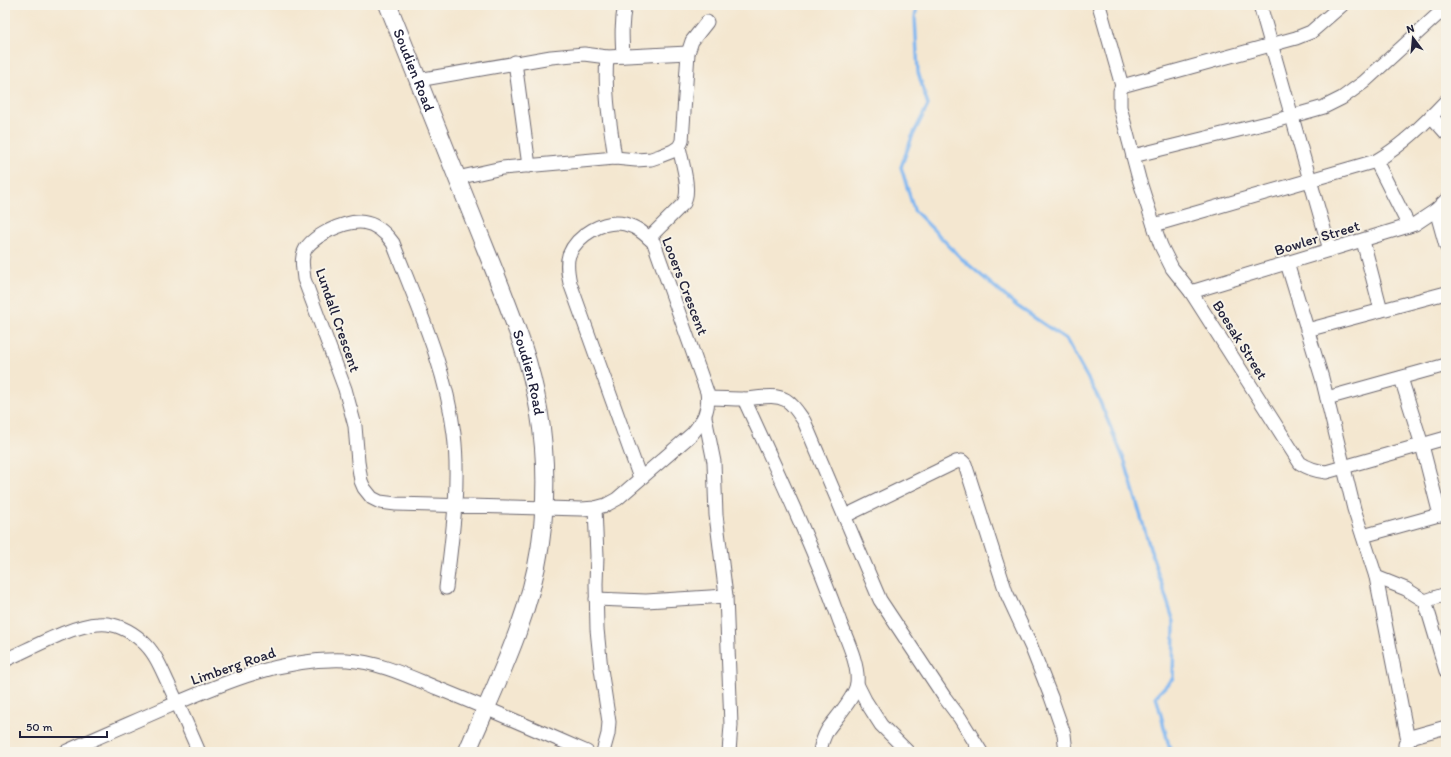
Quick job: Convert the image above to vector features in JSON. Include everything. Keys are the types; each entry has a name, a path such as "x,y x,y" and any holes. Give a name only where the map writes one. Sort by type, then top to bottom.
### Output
{"street":[{"name":"Soudien Road","path":"388,5 517,332 532,382 543,440 544,508 540,548 531,590 511,650 467,752"},
{"name":"Boesak Street","path":"1099,5 1122,86 1120,91 1120,106 1133,156 1161,246 1172,268 1191,292 1300,463 1308,468 1326,472 1446,438"},
{"path":"1260,5 1309,181 1330,250"},
{"path":"1122,86 1296,38 1310,32 1342,5"},
{"path":"622,9 621,33 624,56"},
{"path":"1133,156 1210,138 1324,107 1342,98 1364,82 1438,9"},
{"path":"649,238 684,203 686,198 687,187 679,148 682,141 688,53 692,41 708,22"},
{"path":"418,80 515,62 551,57 584,54 607,57 688,53"},
{"path":"607,57 605,75 606,96 615,158"},
{"path":"515,62 529,166"},
{"path":"1154,225 1309,181 1376,160 1396,147 1446,101"},
{"path":"1431,116 1446,133"},
{"path":"457,178 502,168 615,158 636,160 651,158 679,148"},
{"path":"1376,160 1409,226"},
{"name":"Bowler Street","path":"1191,292 1415,224 1436,210 1446,200"},
{"path":"1436,210 1446,246"},
{"name":"Lundall Crescent","path":"455,506 456,473 454,434 447,391 430,339 393,243 385,232 365,222 350,222 339,226 315,238 306,249 302,262 304,279 347,397 355,426 358,462 364,488 372,498 380,502 396,504 455,506 544,508"},
{"name":"Looers Crescent","path":"544,508 582,510 606,505 617,499 692,434 705,417 708,407 707,392 654,243 646,234 636,228 624,224 612,224 599,226 577,242 569,256 567,266 570,283 640,478"},
{"path":"1363,241 1381,310"},
{"path":"1287,263 1322,378 1354,509 1376,577 1406,746"},
{"path":"1307,330 1446,293"},
{"path":"1327,398 1446,365"},
{"path":"1363,536 1443,514 1401,378"},
{"path":"708,398 744,399 776,397 785,400 793,406 804,421 880,600 960,718 981,752"},
{"path":"744,399 826,582 854,659 857,684 881,725 908,752"},
{"path":"705,417 714,462 716,515 726,596 731,725 729,752"},
{"path":"845,516 956,462 962,461 965,464 1006,592 1031,646 1064,734 1066,752"},
{"path":"446,588 455,506"},
{"path":"595,508 597,556 597,629 609,722 608,734 603,752"},
{"path":"1376,577 1406,589 1425,601 1446,671"},
{"path":"1425,601 1446,594"},
{"path":"596,599 646,602 726,596"},
{"path":"5,660 84,626 99,623 129,631 143,642 155,656 199,752"},
{"name":"Limberg Road","path":"65,752 234,679 278,666 312,661 348,660 390,669 486,707 587,752"},
{"path":"820,752 827,731 849,701 857,684"},
{"path":"1406,746 1414,736 1446,727"}],"waterway":[{"path":"917,5 915,18 918,72 928,105 912,137 901,167 914,210 962,259 1017,306 1066,339 1098,397 1125,462 1152,555 1174,622 1173,678 1156,696 1170,752"}]}
